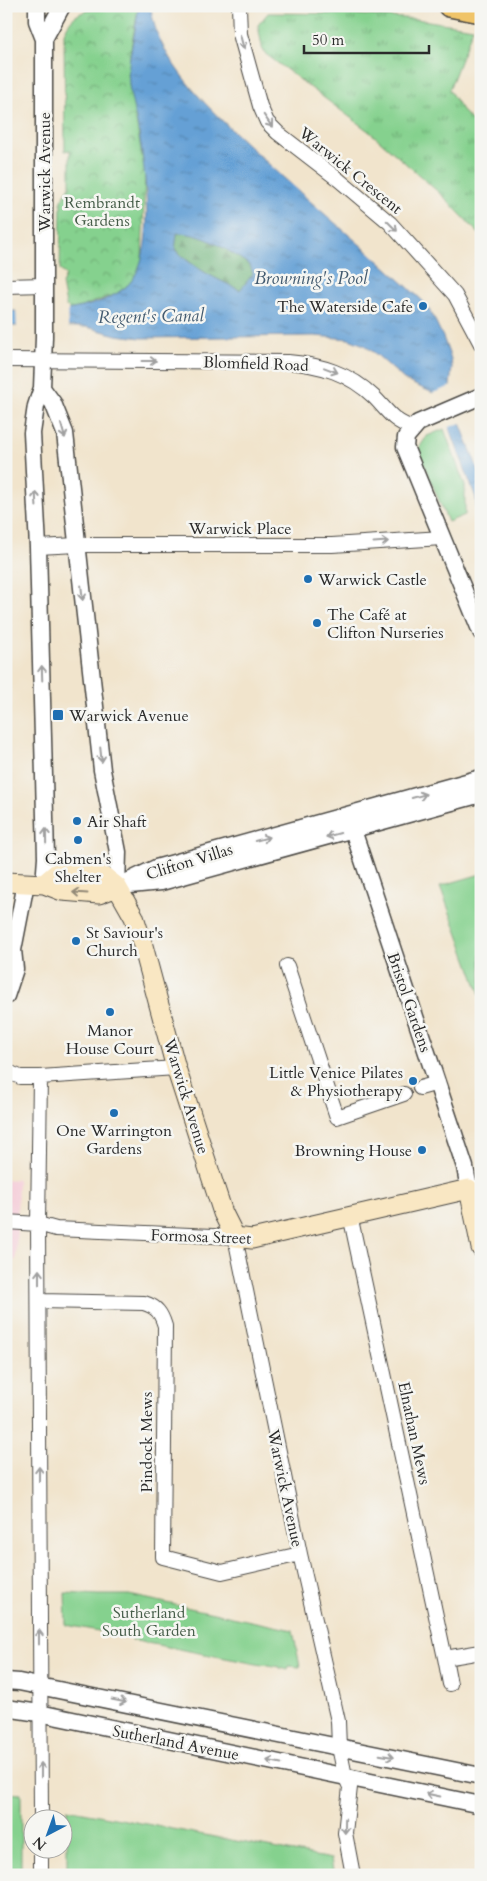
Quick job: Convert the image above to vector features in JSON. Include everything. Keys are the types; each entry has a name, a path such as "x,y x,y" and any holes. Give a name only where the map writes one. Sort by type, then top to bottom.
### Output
{"main road":[{"path":"449,6 481,12"},
{"path":"6,882 35,884 62,891 99,894 117,887"},
{"name":"Warwick Avenue","path":"117,887 134,917 176,1068 223,1214 235,1237"},
{"path":"475,1188 481,1248"},
{"name":"Formosa Street","path":"235,1237 252,1239 350,1215 441,1197 475,1188"}],"street":[{"name":"Warwick Avenue","path":"38,6 37,21 44,39 45,304 43,360"},
{"name":"Warwick Avenue","path":"44,39 62,6"},
{"name":"Warwick Crescent","path":"239,6 240,34 260,106 267,122 278,133 339,180 390,223 455,295 481,344"},
{"path":"6,286 45,285"},
{"name":"Blomfield Road","path":"6,360 288,362 320,366 346,376 363,387 395,420 413,428"},
{"path":"6,996 15,970 13,950 46,848 38,547 32,433 36,406 42,388 43,360"},
{"path":"42,388 53,403 65,432 102,770 118,852 117,887"},
{"path":"474,400 418,423 406,437 405,447 481,632"},
{"name":"Warwick Place","path":"38,547 77,545 332,545 442,538"},
{"name":"Clifton Villas","path":"117,887 161,882 481,778"},
{"name":"Clifton Villas","path":"350,822 481,794"},
{"name":"Bristol Gardens","path":"350,822 465,1167 475,1188"},
{"path":"287,966 337,1117 404,1094"},
{"path":"6,1071 20,1076 40,1077 176,1068"},
{"path":"40,1077 38,1224 41,1808"},
{"path":"420,1088 438,1082"},
{"name":"Elnathan Mews","path":"350,1215 450,1684"},
{"name":"Formosa Street","path":"6,1222 38,1224 56,1230 210,1238 235,1237"},
{"name":"Warwick Avenue","path":"235,1237 300,1554 338,1722 339,1748"},
{"name":"Pindock Mews","path":"39,1301 144,1304 153,1306 162,1316 165,1326 163,1557 222,1572 300,1554"},
{"path":"445,1658 481,1652"},
{"name":"Sutherland Avenue","path":"6,1681 40,1686 339,1748 416,1761 481,1776"},
{"name":"Sutherland Avenue","path":"6,1708 39,1713 481,1805"},
{"path":"339,1748 345,1776 350,1787 345,1833 353,1875"},
{"path":"41,1858 41,1875"}],"shaded area":[{"path":"18,1179 16,1260 6,1260 6,1180"}],"green space":[{"name":"Rembrandt Gardens","path":"105,9 138,9 130,54 130,85 145,173 142,259 137,273 129,284 116,294 67,310 62,284 66,275 60,270 61,200 70,187 70,150 65,151 64,34 69,23 76,16 84,12"},
{"path":"268,13 352,14 416,19 473,28 449,90 464,113 481,129 481,236 444,197 371,133 263,52 258,25"},
{"path":"177,233 197,236 215,243 250,265 253,274 240,290 213,277 198,268 175,249"},
{"path":"444,429 465,486 465,515 448,522 422,460 419,448 427,436"},
{"path":"481,874 481,997 440,886"},
{"name":"Sutherland South Garden","path":"65,1593 129,1595 293,1630 300,1667 289,1666 288,1670 131,1640 131,1637 66,1625"},
{"path":"6,1793 21,1794 21,1875 6,1875"},
{"path":"72,1810 331,1859 334,1875 67,1875 67,1858 72,1858"}],"water":[{"name":"Browning's Pool","path":"138,6 151,6 155,27 164,48 192,89 209,108 280,175 424,302 443,337 451,359 450,386 460,423 481,477 481,551 478,544 476,498 449,427 433,393 406,381 364,345 349,339 315,336 141,338 116,335 87,327 6,326 6,311 69,310 105,299 124,289 138,270 146,233 146,190 139,133 128,75","holes":["177,233 187,234 215,243 250,265 253,274 240,290 205,273 175,250"]}],"pier":[{"path":"68,307 68,328 17,329 16,309"},
{"path":"452,386 463,422 447,428 430,394"}],"place":[{"name":"The Waterside Cafe","path":"423,306"},
{"name":"Warwick Castle","path":"308,579"},
{"name":"The Café at Clifton Nurseries","path":"317,623"},
{"name":"Warwick Avenue","path":"58,715"},
{"name":"Air Shaft","path":"77,821"},
{"name":"Cabmen's Shelter","path":"78,840"},
{"name":"St Saviour's Church","path":"76,941"},
{"name":"Manor House Court","path":"110,1012"},
{"name":"Little Venice Pilates & Physiotherapy","path":"413,1081"},
{"name":"One Warrington Gardens","path":"114,1113"},
{"name":"Browning House","path":"422,1150"}],"water label":[{"name":"Regent's Canal","path":"151,316"}]}
